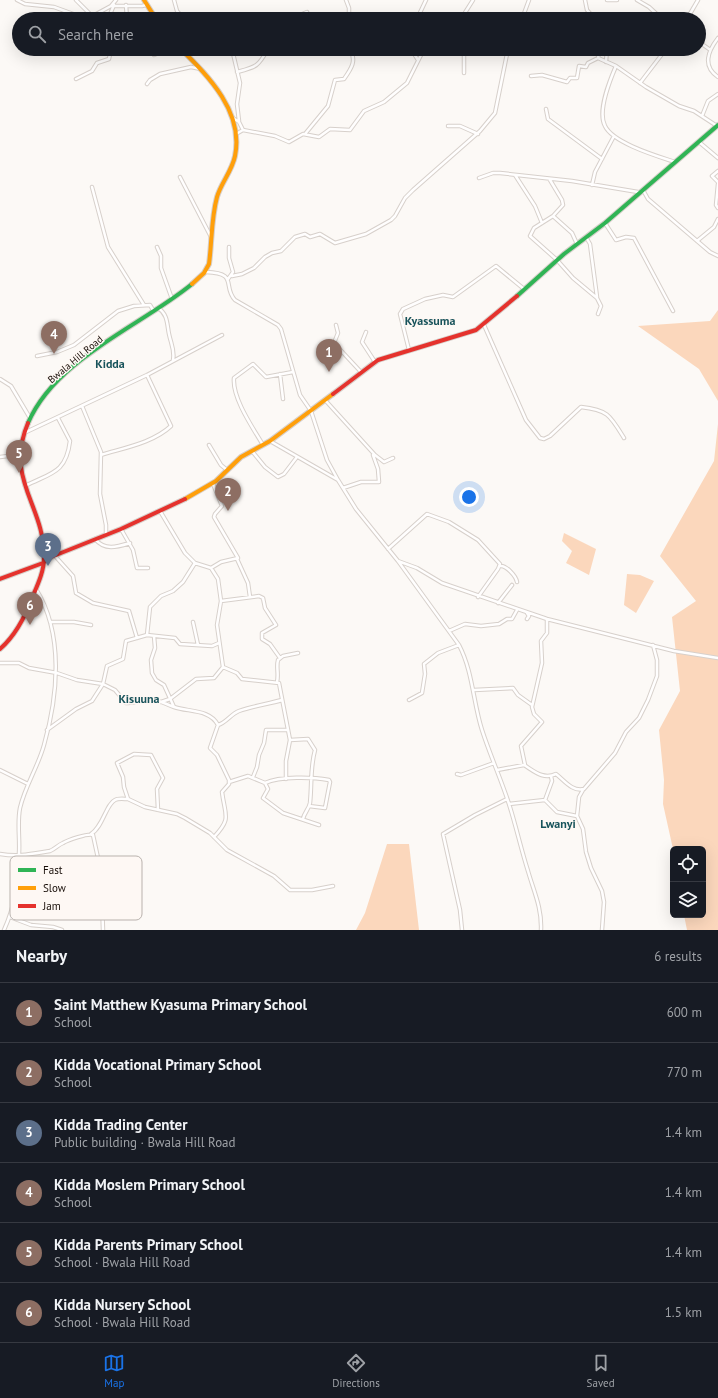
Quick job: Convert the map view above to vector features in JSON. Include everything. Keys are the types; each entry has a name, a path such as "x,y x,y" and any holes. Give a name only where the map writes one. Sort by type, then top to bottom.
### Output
{"street":[{"path":"17,0 25,4 54,7 68,12"},
{"path":"76,0 82,4 89,12"},
{"path":"110,12 116,0"},
{"path":"144,0 151,12"},
{"path":"174,0 178,12"},
{"path":"346,0 349,12"},
{"path":"421,12 426,0"},
{"path":"466,12 473,0"},
{"path":"525,12 529,0"},
{"path":"585,0 589,12"},
{"path":"607,0 617,0"},
{"path":"637,0 654,12"},
{"path":"691,12 698,0"},
{"path":"100,12 113,5 146,5"},
{"path":"126,5 126,12"},
{"path":"718,38 709,49 708,68 718,77"},
{"path":"76,79 92,71 97,63 109,59 110,56"},
{"path":"234,56 240,83 237,104 239,122 243,130"},
{"path":"237,72 252,69 260,62 264,56"},
{"path":"236,134 243,130 275,136 289,142 305,134 328,106 335,80 344,79 352,66 353,56"},
{"path":"415,56 418,60"},
{"path":"305,134 319,136 330,129 352,129 364,111 384,102 402,88 412,76 420,56"},
{"path":"464,56 464,73"},
{"path":"228,279 232,276 242,274 254,268 265,257 272,253 281,251 295,237 305,234 310,237 320,234 335,243 366,234 391,220 409,194 478,134 495,113 507,56"},
{"path":"606,56 606,62"},
{"path":"640,83 661,56"},
{"path":"189,57 202,69 224,100 232,118 236,134 235,156 217,200 206,272 220,273 228,279 231,295 235,300 278,325 281,329 300,395 311,411 324,452 338,480 361,515 398,561 449,630 464,655 474,690 482,728 509,804 530,881 538,901 541,930"},
{"path":"0,579 43,563 55,556 121,529 197,494 213,484 242,457 270,441 375,362 476,330 484,325 557,260 605,222 638,192 717,126 702,116 679,106 640,83 616,66 598,58 586,67 579,66 577,78 570,78 567,82 542,75 532,76"},
{"path":"616,66 609,83 602,114 605,126 614,136 636,147 675,162"},
{"path":"147,84 150,80 163,74 191,67 202,69"},
{"path":"702,116 708,100 718,94"},
{"path":"546,109 548,119 602,159"},
{"path":"232,118 239,122"},
{"path":"448,126 460,126 478,134"},
{"path":"592,185 595,172 614,136"},
{"path":"699,142 718,158"},
{"path":"718,171 712,176 718,183 716,205 718,208"},
{"path":"480,178 493,173 515,174 638,192"},
{"path":"515,174 535,206 542,223"},
{"path":"180,177 212,240"},
{"path":"550,180 562,200 563,205 553,216 534,228 530,236 557,260 573,278 597,298"},
{"path":"92,187 108,247 144,305"},
{"path":"643,188 648,199 710,252 718,256"},
{"path":"553,216 572,233 577,244"},
{"path":"697,240 714,227 718,220"},
{"path":"605,222 616,240 626,237 634,238 672,311"},
{"path":"586,237 590,244 597,298 601,306 598,314"},
{"path":"157,247 161,256 161,268 172,299"},
{"path":"229,247 229,258 233,272 232,276"},
{"path":"409,350 400,314 403,309 425,300 443,295 453,297 496,266 524,289"},
{"name":"Bwala Hill Road","path":"0,649 6,645 21,623 36,589 43,563 44,552 40,523 24,486 19,463 20,445 30,418 55,384 125,329 195,283 206,272"},
{"path":"37,356 57,352 74,345 118,311 144,305 151,305 155,309 162,311 168,323 168,333 173,347 173,361"},
{"path":"336,325 338,334 334,343 361,372"},
{"path":"484,325 526,420 540,438 544,439 550,436 581,407 605,412 624,438"},
{"path":"366,332 362,342 375,362"},
{"path":"24,434 147,375 222,335"},
{"path":"263,445 235,391 234,380 253,364 266,377 293,372"},
{"path":"280,374 283,399"},
{"path":"101,455 137,444 164,432 170,426 147,375"},
{"path":"0,379 11,386 30,418"},
{"path":"325,399 373,453 384,462 393,458"},
{"path":"82,406 87,415 101,455 100,494 106,525 106,535"},
{"path":"24,486 55,473 62,465 70,441 58,418"},
{"path":"270,441 338,480"},
{"path":"209,445 221,465 227,470"},
{"path":"252,450 264,467 280,477 297,457"},
{"path":"343,488 361,482 379,482 378,468 373,453"},
{"path":"0,457 8,456 19,463"},
{"path":"213,484 222,506 214,517 237,559 248,583 250,597"},
{"path":"160,511 178,544 194,562 211,568 218,579 221,601 217,625 222,668 214,678 196,679 170,699 161,702"},
{"path":"388,549 429,514 449,522 481,542 500,562 499,566 478,597"},
{"path":"121,529 135,554 137,568 148,568"},
{"path":"96,539 103,547 112,548 130,543"},
{"path":"55,556 73,576 76,593 93,603 129,611 137,638"},
{"path":"211,568 221,562 237,559"},
{"path":"398,561 417,568 442,583 517,610 547,619 653,645 718,658"},
{"path":"147,635 150,607 161,596 173,591 183,582 194,562"},
{"path":"499,566 501,565 504,567 516,579 516,582"},
{"path":"498,603 512,585"},
{"path":"19,856 20,808 44,745 57,673 56,652 50,622 44,604 36,589"},
{"path":"221,601 259,596 264,599 265,608 276,624 262,632 262,639 270,644 280,658"},
{"path":"449,630 465,624 481,626 500,624 507,619 512,619 517,610"},
{"path":"527,613 529,616 527,619"},
{"path":"525,765 522,746 542,722 534,714 532,705 542,663 541,641 547,632 547,619"},
{"path":"50,622 74,622 91,625"},
{"path":"193,622 198,645"},
{"path":"46,730 76,709 92,701 104,684 107,666 123,659 126,641 147,635 174,638 180,644 212,646 219,643"},
{"path":"154,636 155,648 151,660 152,673 156,680 164,685 174,707"},
{"path":"602,930 604,902 602,891 591,868 583,829 577,816 579,798 583,790 615,753 626,732 639,718 648,700 657,676 653,645"},
{"path":"408,700 422,693 425,674 424,664 438,653 459,646"},
{"path":"286,779 286,760 290,740 277,682 279,674 277,663 280,658 298,653"},
{"path":"0,663 13,662 29,668 57,673 77,680 104,684 115,690 126,703 136,703 148,699 161,702 174,707 201,712 212,718 218,725"},
{"path":"222,668 237,673 242,679 277,682"},
{"path":"474,690 513,688 518,695 532,705"},
{"path":"229,782 217,755 210,748 218,725 240,711 282,700"},
{"path":"253,777 264,743 266,730 287,730"},
{"path":"290,740 308,739 315,750 310,778 309,806 305,811 303,820"},
{"path":"128,799 124,787 123,777 117,763 134,754 150,755 163,778 161,784 158,786 158,810"},
{"path":"457,774 461,776 494,763"},
{"path":"497,770 525,765 537,773 551,776 557,774 567,785 583,790"},
{"path":"0,770 28,784"},
{"path":"214,837 224,826 226,821 222,792 229,782 244,776 253,777 265,783 268,789 263,798 283,813 319,825"},
{"path":"545,800 552,781 551,776"},
{"path":"265,783 273,779 310,778 329,780 330,782 325,808 309,806"},
{"path":"23,856 50,850 65,842 91,834 99,825 110,804 116,799 128,799 145,807 176,814 214,837 227,850 274,876 290,890 312,890 333,886"},
{"path":"462,930 460,910 443,834 475,815 507,799"},
{"path":"545,800 557,812 577,816"},
{"path":"509,804 545,800"},
{"path":"91,834 95,839 98,856"},
{"path":"0,854 13,856"},
{"path":"4,930 10,917"},
{"path":"19,920 30,924 53,927 62,930"},
{"path":"103,920 103,930"}],"shaded area":[{"path":"718,310 718,401 699,369 638,326 710,321"},
{"path":"718,424 718,930 687,930 685,918 706,918 706,846 672,846 663,804 664,780 659,730 680,691 672,617 696,601 660,556 714,461"},
{"path":"564,533 596,549 589,575 566,563 572,551 562,541"},
{"path":"627,574 640,575 654,581 636,613 624,605"},
{"path":"387,844 409,844 419,930 356,930 365,913"}],"traffic: fast":[{"path":"517,296 564,254 605,223 718,125"},
{"path":"28,423 41,400 58,380 79,362 101,345 192,284"}],"traffic: slow":[{"path":"144,0 152,12"},
{"path":"188,56 203,71 222,96 234,125 236,140 234,161 219,192 215,205 209,264 204,273 192,284"},
{"path":"185,499 216,481 241,457 270,441 333,394"}],"traffic: jam":[{"path":"333,394 378,360 476,330 517,296"},
{"path":"0,649 11,638 23,619 40,579 44,563 43,539 39,523 27,492 21,461 22,443 28,423"},
{"path":"0,579 43,563 51,557 121,529 185,499"}],"place":[{"name":"Kidda Moslem Primary School","path":"54,354"},
{"name":"Saint Matthew Kyasuma Primary School","path":"329,372"},
{"name":"Kidda Parents Primary School","path":"19,473"},
{"name":"Kidda Vocational Primary School","path":"228,511"},
{"name":"Kidda Trading Center","path":"48,566"},
{"name":"Kidda Nursery School","path":"30,625"}],"district":[{"name":"Kyassuma","path":"430,321"},
{"name":"Kidda","path":"110,364"},
{"name":"Kisuuna","path":"139,699"},
{"name":"Lwanyi","path":"558,824"}]}
